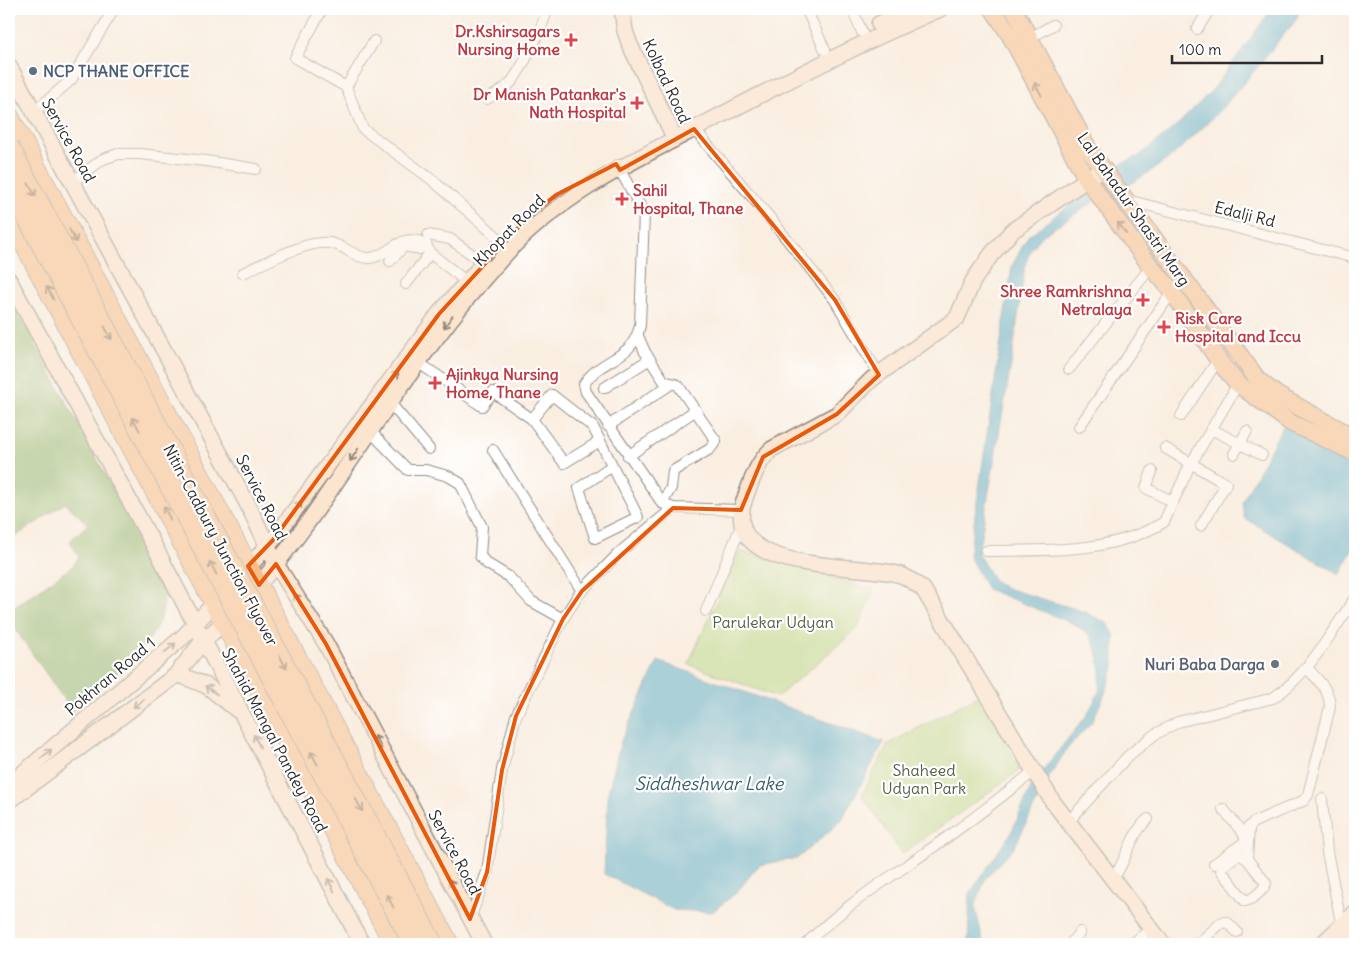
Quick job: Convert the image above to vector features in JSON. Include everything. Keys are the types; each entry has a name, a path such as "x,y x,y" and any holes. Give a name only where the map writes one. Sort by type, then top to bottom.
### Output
{"highway":[{"path":"9,116 449,944"},
{"name":"Nitin-Cadbury Junction Flyover","path":"9,146 433,944"},
{"name":"Nitin-Cadbury Junction Flyover","path":"9,184 413,944"},
{"path":"9,215 394,944"}],"main road":[{"name":"Lal Bahadur Shastri Marg","path":"993,9 1010,35 1086,178 1151,267 1172,292 1218,360 1238,384 1291,423 1355,453"},
{"name":"Lal Bahadur Shastri Marg","path":"1014,9 1028,39 1090,150 1166,257 1237,349 1258,380 1277,395 1355,438"},
{"path":"1166,257 1169,276"},
{"path":"1151,267 1169,276 1190,300 1232,361 1255,385 1280,406 1355,446"}],"street":[{"path":"34,112 71,80 114,9"},
{"path":"487,98 498,94 513,80 544,22 547,9"},
{"name":"Kolbad Road","path":"622,9 625,31 630,44 673,134"},
{"path":"806,9 825,50"},
{"path":"852,9 862,32"},
{"name":"Khopat Road","path":"229,588 267,546 423,346 503,256 533,226 562,203 673,134 825,50 912,9"},
{"name":"Khopat Road","path":"673,134 694,129 845,50 940,9"},
{"path":"1197,29 1210,9"},
{"path":"320,13 295,58 346,87 363,129 431,179 503,242"},
{"path":"1028,39 1053,25"},
{"path":"346,87 374,41"},
{"name":"Service Road","path":"9,66 247,503 276,564 326,644 484,944"},
{"path":"694,129 770,218 835,300 879,375"},
{"path":"72,182 103,159 118,154 140,154 206,161 256,169"},
{"path":"618,167 644,213 638,336 664,381 678,385 716,442 710,449 672,471 671,488 662,503"},
{"name":"Khopat Road","path":"225,622 276,564 419,363 423,346 439,314 503,242 556,195 618,167"},
{"path":"706,611 741,526 741,510 763,457 772,450 837,414 879,375 957,318 973,281 991,255 1012,231 1103,168"},
{"name":"Edalji Rd","path":"1127,200 1355,258"},
{"path":"244,273 315,243 333,244 370,258 408,239 428,244 467,282"},
{"path":"390,261 404,246 420,249 428,244 450,239 484,263"},
{"path":"406,284 428,244"},
{"path":"1069,368 1151,267"},
{"name":"Shahid Mangal Pandey Road","path":"9,280 157,552 362,944"},
{"path":"1079,427 1172,292"},
{"path":"638,336 621,356 596,371 584,384 586,392 628,456 662,503 672,508 741,510"},
{"path":"604,388 650,359"},
{"path":"1181,416 1218,360"},
{"path":"419,363 482,406 493,392 532,419 564,463 600,441"},
{"path":"608,426 670,384"},
{"path":"986,551 1074,549 1121,541 1164,522 1192,462 1238,384"},
{"path":"532,419 552,396 593,427 638,517 595,538 579,488 612,466"},
{"path":"390,403 429,449"},
{"path":"628,456 696,410"},
{"path":"372,428 396,451"},
{"path":"372,428 408,470 426,470 448,476 460,483 482,527 480,556 486,563 509,577 531,600 563,619"},
{"path":"1211,429 1262,455"},
{"path":"1234,454 1247,431"},
{"path":"1165,448 1192,462 1226,484 1202,526"},
{"path":"493,450 582,591"},
{"path":"1152,471 1146,488 1173,502"},
{"path":"470,918 487,872 502,770 516,716 563,619 582,591 620,552 672,508"},
{"path":"741,526 746,535 755,544 772,554 788,560 892,573 914,582 923,589 1033,772 1163,944"},
{"name":"Pokhran Road 1","path":"9,801 27,779 194,625 229,588"},
{"path":"1069,822 1128,756 1154,735 1178,722 1273,698 1284,690 1307,668 1355,598"},
{"name":"Pokhran Road 1","path":"9,785 27,779 176,676 203,640 225,622"},
{"path":"1214,864 1246,841 1246,831 1254,822 1296,806 1308,795 1330,707 1330,697 1325,688 1307,668"},
{"path":"176,676 180,675 207,686 242,714"},
{"path":"806,944 821,928 867,892 939,843 1033,772"},
{"path":"1322,799 1327,852 1349,929"},
{"path":"1223,809 1246,831 1248,859 1266,883 1265,887 1249,901 1245,901 1221,870 1223,866 1239,854 1248,859"},
{"path":"1113,879 1122,867 1139,827 1148,819"},
{"path":"1340,944 1349,929 1355,913"},
{"path":"1198,944 1221,923 1227,922 1237,932"},
{"path":"1132,944 1151,929"},
{"path":"1322,944 1349,929"},
{"path":"1070,944 1080,932"}],"highlighted area":[{"path":"694,129 835,300 879,375 837,414 763,457 741,510 673,508 582,591 563,619 516,716 502,770 487,872 470,919 326,644 276,564 259,585 248,566 273,540 439,314 526,219 556,195 616,164 620,170"}],"green space":[{"path":"9,295 149,556 164,591 162,614 155,630 144,646 116,675 72,711 9,620 9,611 73,566 79,557 70,541 88,524 65,503 9,541"},
{"name":"Parulekar Udyan","path":"740,551 874,590 857,629 777,697 688,664"},
{"name":"Shaheed Udyan Park","path":"981,694 1020,770 902,854 862,795 887,745"}],"water":[{"path":"1272,9 1300,9 1296,20 1206,125 1172,156 1128,186 1113,167 1139,156 1174,128 1214,88"},
{"path":"1087,192 1095,201 1043,235 1031,249 1025,265 1012,359 978,554 993,579 1003,587 1085,612 1107,623 1114,634 1114,668 1092,722 1067,749 1048,779 1015,846 985,879 975,907 983,944 968,944 970,893 1011,833 1030,790 1043,770 1087,715 1099,692 1101,669 1097,651 1089,634 1072,623 987,589 969,556 1012,266 1028,236"},
{"path":"1283,426 1355,464 1355,545 1339,574 1244,518 1242,502"},
{"name":"Siddheshwar Lake","path":"658,661 884,742 841,821 798,858 759,865 736,893 712,912 674,910 604,874 608,793 621,741"}],"place":[{"name":"Dr.Kshirsagars Nursing Home","path":"571,40"},
{"name":"NCP THANE OFFICE","path":"33,71"},
{"name":"Dr Manish Patankar's Nath Hospital","path":"637,103"},
{"name":"Sahil Hospital, Thane","path":"622,199"},
{"name":"Shree Ramkrishna Netralaya","path":"1143,300"},
{"name":"Risk Care Hospital and Iccu","path":"1164,327"},
{"name":"Ajinkya Nursing Home, Thane","path":"435,383"},
{"name":"Nuri Baba Darga","path":"1275,664"}]}
